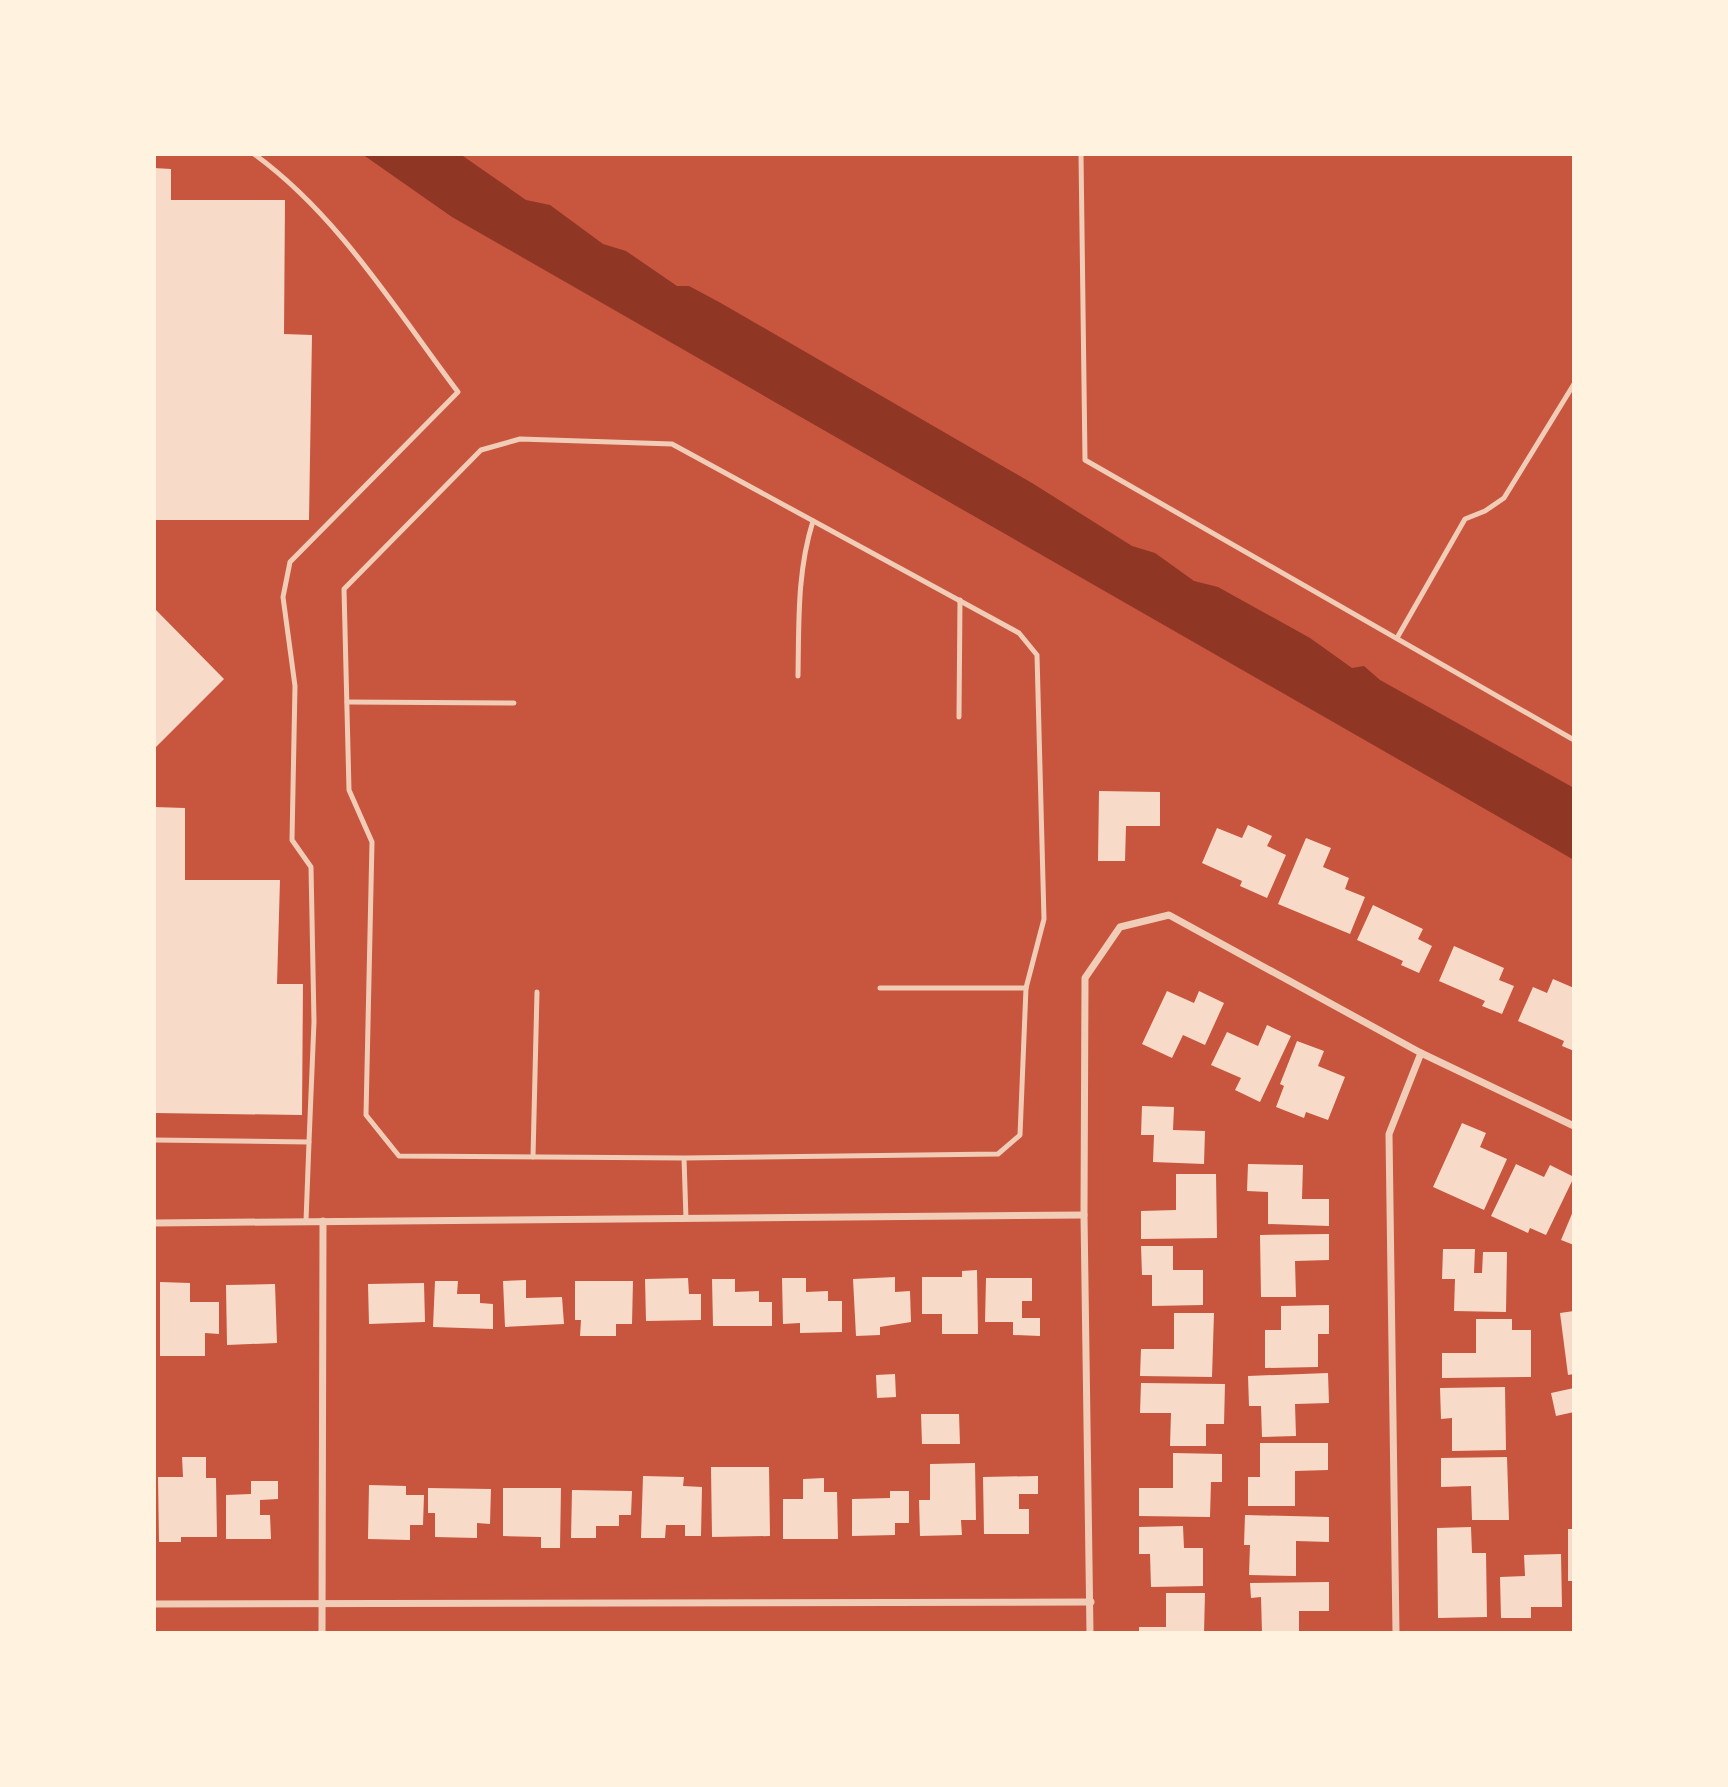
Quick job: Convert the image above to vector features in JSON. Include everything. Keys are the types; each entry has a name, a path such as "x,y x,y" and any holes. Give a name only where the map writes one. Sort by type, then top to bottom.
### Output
{"street":[{"path":"1090,1633 1084,1215 1085,978 1120,927 1169,915 1421,1053 1574,1126"},
{"path":"1396,1633 1389,1134 1421,1053"},
{"path":"154,1223 1084,1215"},
{"path":"322,1633 323,1221"},
{"path":"154,1604 1091,1602"}],"lane":[{"path":"254,154 288,178 339,235 458,392 290,562 283,597 295,686 292,840 312,867 314,1022 306,1221"},
{"path":"1081,154 1085,460 1574,740"},
{"path":"1397,638 1465,519 1485,511 1504,498 1574,384"},
{"path":"520,439 672,444 960,600 1019,633 1037,655 1044,919 1026,988 1020,1135 998,1154 684,1158 399,1156 366,1115 372,842 349,790 344,589 481,450 520,439"},
{"path":"798,676 799,582 803,553 813,521"},
{"path":"959,717 960,600"},
{"path":"347,702 514,703"},
{"path":"880,988 1026,988"},
{"path":"533,1157 537,992"},
{"path":"154,1140 309,1142"},
{"path":"684,1158 686,1219"}],"shaded area":[{"path":"362,154 460,154 526,200 550,205 603,244 626,251 677,286 689,286 719,302 1032,483 1132,546 1155,553 1194,581 1218,587 1310,638 1352,668 1364,666 1380,680 1574,788 1574,860 452,217"}],"building":[{"path":"154,168 171,169 171,200 285,200 284,334 312,335 309,520 154,520"},
{"path":"154,608 224,679 154,749"},
{"path":"1099,791 1160,792 1160,826 1126,826 1125,861 1098,861"},
{"path":"154,807 185,808 185,880 280,880 277,984 303,984 302,1115 154,1113"},
{"path":"1248,825 1272,836 1267,846 1286,855 1267,898 1240,886 1242,881 1202,863 1217,828 1242,838"},
{"path":"1306,838 1331,848 1323,867 1349,878 1345,889 1365,897 1350,934 1278,904"},
{"path":"1373,905 1423,929 1418,939 1432,946 1419,973 1401,965 1403,961 1357,940"},
{"path":"1454,946 1504,968 1499,980 1514,986 1502,1014 1482,1006 1485,1001 1439,981"},
{"path":"1553,979 1574,988 1574,1051 1562,1046 1564,1041 1518,1021 1533,987 1547,993"},
{"path":"1167,991 1194,1003 1199,991 1224,1003 1205,1045 1183,1035 1172,1058 1142,1044"},
{"path":"1267,1025 1291,1036 1260,1102 1235,1090 1241,1078 1211,1065 1227,1032 1258,1046"},
{"path":"1297,1041 1324,1051 1318,1066 1345,1077 1328,1120 1306,1112 1304,1118 1276,1107 1284,1086 1280,1084"},
{"path":"1142,1106 1174,1107 1173,1130 1205,1131 1204,1164 1153,1162 1154,1135 1141,1135"},
{"path":"1462,1123 1486,1133 1480,1147 1507,1159 1484,1210 1433,1187"},
{"path":"1248,1164 1303,1165 1302,1199 1329,1199 1329,1226 1268,1224 1268,1192 1247,1191"},
{"path":"1516,1164 1544,1177 1550,1165 1574,1177 1546,1235 1530,1228 1528,1233 1491,1216"},
{"path":"1176,1174 1216,1174 1217,1238 1141,1239 1141,1211 1176,1210"},
{"path":"1574,1209 1574,1245 1561,1240"},
{"path":"1329,1234 1329,1260 1295,1261 1296,1297 1261,1297 1260,1235"},
{"path":"1141,1246 1173,1246 1173,1270 1203,1270 1203,1305 1152,1306 1152,1275 1142,1275"},
{"path":"1443,1249 1475,1249 1474,1273 1482,1273 1483,1252 1507,1252 1506,1312 1454,1311 1455,1279 1442,1279"},
{"path":"977,1270 978,1334 942,1334 942,1314 922,1314 922,1277 962,1277 962,1271"},
{"path":"895,1277 895,1292 910,1291 911,1322 880,1327 880,1335 856,1336 853,1279"},
{"path":"688,1278 689,1294 701,1294 701,1320 646,1321 645,1279"},
{"path":"782,1278 806,1278 806,1292 828,1291 828,1301 842,1301 842,1332 800,1333 800,1323 783,1324"},
{"path":"986,1278 1032,1278 1032,1301 1022,1301 1022,1318 1040,1318 1040,1336 1013,1335 1013,1322 985,1322"},
{"path":"712,1279 735,1279 735,1292 759,1291 759,1302 772,1302 772,1326 713,1326"},
{"path":"526,1280 526,1298 562,1297 564,1324 505,1327 503,1281"},
{"path":"435,1281 458,1281 457,1294 480,1294 480,1303 493,1304 493,1329 433,1327"},
{"path":"575,1281 633,1281 632,1324 616,1324 616,1336 580,1336 581,1320 575,1320"},
{"path":"160,1282 190,1283 190,1302 219,1302 219,1334 205,1333 205,1356 160,1356"},
{"path":"424,1283 425,1322 369,1324 368,1284"},
{"path":"275,1284 277,1343 227,1345 226,1285"},
{"path":"1329,1305 1329,1334 1318,1334 1318,1367 1265,1368 1265,1330 1281,1330 1281,1306"},
{"path":"1574,1311 1574,1374 1568,1375 1560,1313"},
{"path":"1174,1313 1214,1313 1212,1377 1140,1376 1141,1349 1174,1349"},
{"path":"1476,1319 1512,1319 1512,1330 1531,1330 1531,1377 1442,1378 1442,1353 1476,1353"},
{"path":"1328,1373 1329,1403 1295,1404 1296,1436 1262,1437 1261,1406 1249,1406 1248,1376"},
{"path":"895,1374 896,1397 877,1398 876,1375"},
{"path":"1141,1383 1225,1384 1224,1424 1206,1424 1206,1446 1170,1446 1171,1413 1140,1413"},
{"path":"1505,1387 1506,1450 1452,1451 1452,1418 1441,1419 1440,1388"},
{"path":"1574,1388 1574,1412 1556,1416 1551,1393"},
{"path":"921,1414 959,1414 960,1444 922,1444"},
{"path":"1260,1443 1328,1443 1328,1470 1295,1471 1295,1506 1248,1506 1248,1477 1260,1477"},
{"path":"1173,1453 1222,1454 1222,1482 1211,1482 1210,1517 1139,1516 1139,1488 1173,1488"},
{"path":"182,1457 206,1457 206,1478 216,1478 217,1537 181,1537 181,1542 159,1542 158,1477 183,1477"},
{"path":"1507,1457 1509,1520 1472,1520 1471,1486 1441,1487 1441,1458"},
{"path":"975,1463 976,1520 961,1520 962,1535 920,1536 919,1500 930,1500 930,1464"},
{"path":"711,1467 769,1467 770,1536 712,1537"},
{"path":"643,1476 684,1477 683,1486 702,1487 701,1536 685,1536 685,1525 666,1525 665,1538 641,1538"},
{"path":"1038,1476 1038,1494 1019,1494 1019,1509 1029,1509 1029,1534 984,1534 983,1477"},
{"path":"824,1478 824,1492 837,1492 838,1539 783,1539 783,1499 803,1499 803,1479"},
{"path":"251,1481 278,1481 278,1499 260,1500 260,1515 270,1515 271,1539 226,1539 226,1495 251,1494"},
{"path":"369,1485 406,1486 406,1495 424,1495 423,1525 410,1525 410,1540 368,1539"},
{"path":"428,1488 491,1489 490,1524 477,1523 477,1538 435,1537 435,1513 428,1513"},
{"path":"503,1488 561,1488 560,1548 541,1548 541,1537 503,1536"},
{"path":"572,1490 632,1491 631,1515 619,1515 619,1526 596,1526 596,1538 571,1538"},
{"path":"890,1491 909,1491 909,1523 895,1523 895,1535 852,1536 852,1499 890,1498"},
{"path":"1245,1515 1329,1517 1329,1542 1296,1541 1296,1576 1249,1575 1250,1545 1244,1545"},
{"path":"1183,1526 1184,1548 1203,1548 1203,1586 1151,1587 1150,1554 1139,1554 1139,1527"},
{"path":"1471,1527 1472,1553 1486,1553 1487,1617 1438,1618 1437,1528"},
{"path":"1568,1529 1574,1529 1574,1581 1568,1581"},
{"path":"1561,1554 1562,1607 1531,1607 1531,1618 1501,1618 1500,1577 1525,1576 1524,1555"},
{"path":"1329,1582 1329,1611 1299,1611 1299,1633 1262,1633 1261,1597 1251,1598 1250,1583"},
{"path":"1166,1593 1205,1593 1204,1633 1139,1633 1139,1627 1166,1627"}]}
